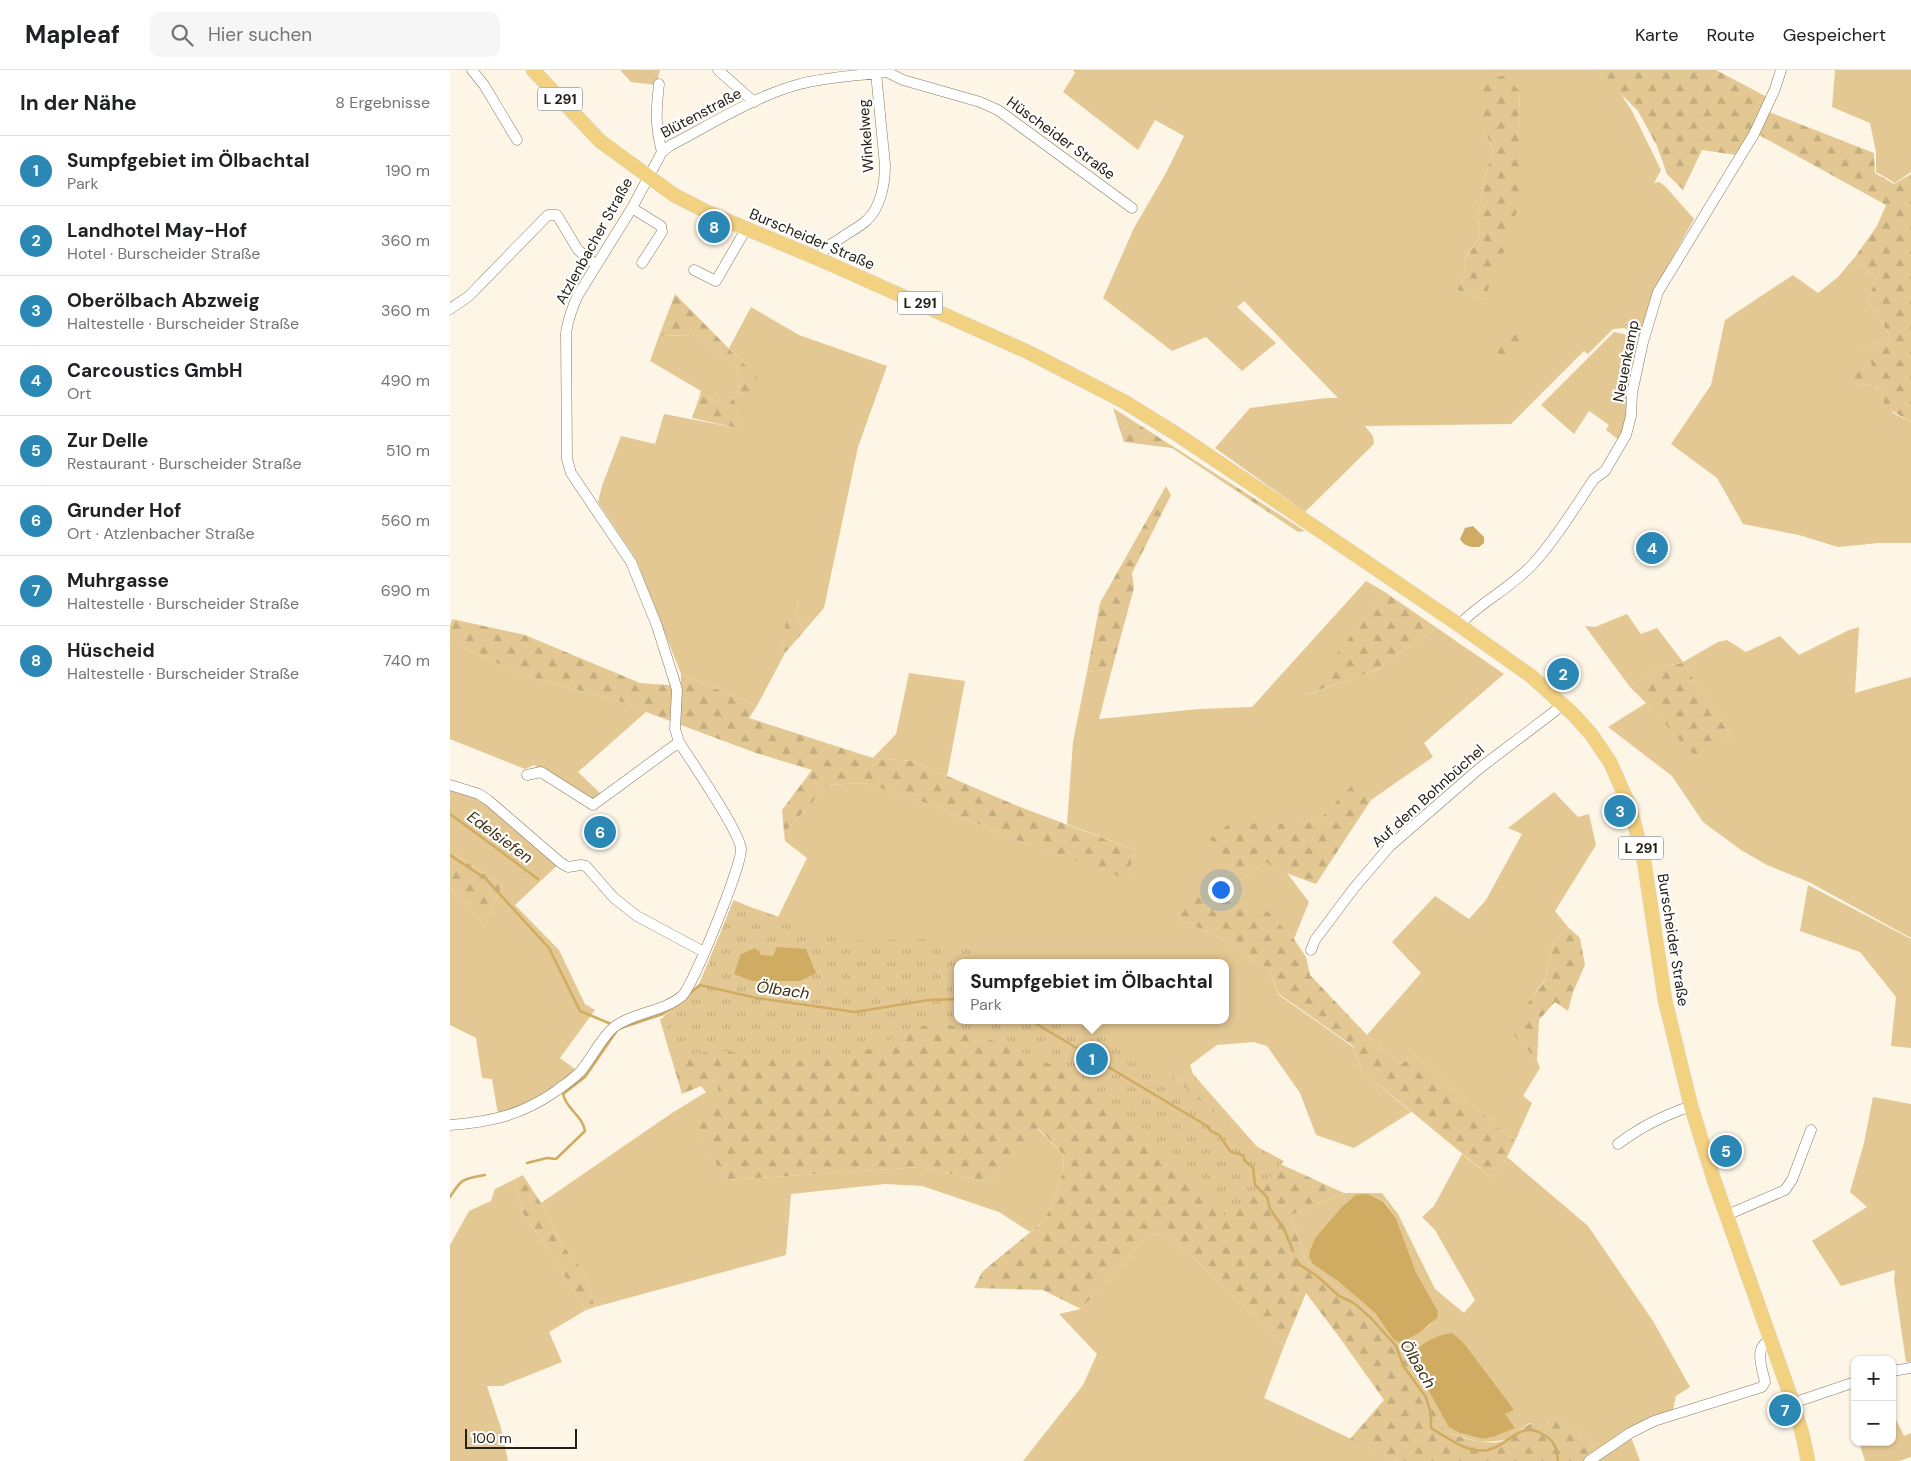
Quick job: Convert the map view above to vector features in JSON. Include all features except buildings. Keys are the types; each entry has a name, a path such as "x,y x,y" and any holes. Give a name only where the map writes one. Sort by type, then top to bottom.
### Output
{"main road":[{"name":"Burscheider Straße","path":"533,70 600,141 647,177 683,200 1028,352 1109,393 1175,433 1459,625 1531,676 1563,703 1603,750 1630,807 1644,861 1665,1000 1691,1106 1793,1403 1804,1437 1808,1461"}],"street":[{"path":"472,70 484,85 517,140"},
{"name":"Blütenstraße","path":"718,70 754,102"},
{"name":"Neuenkamp","path":"1459,625 1533,564 1594,479 1605,471 1626,435 1631,416 1632,394 1643,342 1658,292 1754,134 1775,89 1781,70"},
{"name":"Blütenstraße","path":"647,177 662,152 671,145 754,102 798,84 822,79 881,72"},
{"name":"Hüscheider Straße","path":"881,72 980,102 998,110 1132,208"},
{"name":"Winkelweg","path":"820,259 824,249 868,220 875,209 881,193 885,178 885,165 881,72"},
{"path":"659,84 655,116 656,130 662,152"},
{"name":"Atzlenbacher Straße","path":"450,1125 503,1118 532,1106 579,1073 608,1033 616,1026 631,1018 660,1008 683,995 704,952 740,863 740,845 733,829 679,742 675,729 677,690 657,626 631,562 571,473 567,460 567,321 578,295 632,208 647,177"},
{"path":"632,208 661,226 662,232 642,263"},
{"path":"450,308 469,296 548,215 557,215 578,250 596,265"},
{"path":"694,270 716,281 746,229"},
{"name":"Auf dem Bohnbüchel","path":"1311,950 1315,940 1354,888 1390,846 1480,768 1563,703"},
{"path":"527,775 540,772 593,805 679,742"},
{"path":"450,785 479,794 561,863 568,867 586,866 614,898 637,916 704,952"},
{"path":"1618,1144 1656,1119 1691,1106"},
{"path":"1727,1215 1785,1190 1792,1180 1811,1130"},
{"path":"1589,1461 1630,1433 1654,1421 1762,1387 1765,1382 1760,1350 1764,1343 1771,1340"},
{"path":"1896,1370 1911,1368"},
{"path":"1793,1403 1851,1383"}],"green space":[{"path":"620,70 660,70 656,85 631,82"},
{"path":"1073,70 1597,70 1619,91 1632,111 1661,170 1654,183 1659,182 1665,186 1694,219 1660,280 1641,337 1624,328 1613,329 1588,354 1584,351 1511,424 1365,426 1373,436 1374,444 1305,512 1215,448 1250,408 1338,398 1244,301 1237,307 1276,343 1242,371 1206,337 1172,351 1103,298 1134,228 1167,171 1184,136 1155,120 1138,150 1063,92 1075,73","holes":["1520,91 1518,134 1484,299 1457,290 1466,275 1465,258 1479,238 1478,216 1484,180 1493,150 1486,135"]},
{"path":"1597,70 1716,70 1769,98 1736,155 1702,150 1683,190 1667,174 1657,146 1638,111"},
{"path":"1835,70 1911,70 1911,172 1895,183 1876,172 1876,152 1870,123 1832,107"},
{"path":"1504,76 1520,91 1518,134 1521,198 1505,249 1484,299 1457,290 1466,275 1465,259 1479,238 1478,216 1484,180 1493,150 1480,114 1480,96 1486,77"},
{"path":"1769,112 1874,153 1875,173 1894,184 1911,174 1911,422 1885,407 1882,389 1869,384 1854,386 1846,384 1844,378 1858,368 1873,367 1863,347 1892,339 1867,299 1877,279 1855,257 1877,226 1886,205 1759,135"},
{"path":"1855,257 1877,279 1867,299 1892,339 1863,347 1874,367 1854,386 1869,384 1882,389 1893,413 1911,422 1911,543 1879,543 1838,547 1799,535 1743,524 1717,478 1671,444 1711,385 1725,320 1793,275 1818,293 1838,277"},
{"path":"675,294 757,377 737,428 692,418 700,395 728,405 739,391 737,368 696,335 659,336"},
{"path":"751,307 799,335 887,366 858,447 824,608 805,630 796,616 798,598 782,643 785,653 757,706 681,674 636,559 598,502 621,436 655,444 664,414 737,428 756,377 729,348"},
{"path":"1505,332 1523,336 1508,358 1493,351"},
{"path":"1614,332 1624,334 1639,344 1626,428 1620,441 1606,430 1609,425 1589,411 1574,434 1541,405"},
{"path":"696,335 737,368 739,391 728,405 700,395 701,391 650,361 659,336"},
{"path":"1113,408 1305,531 1298,532 1172,448 1124,442"},
{"path":"1166,486 1171,495 1132,573 1134,588 1112,669 1087,672 1100,603"},
{"path":"1366,581 1385,592 1306,695 1374,671 1437,628 1504,674 1424,743 1433,757 1371,800 1353,785 1321,818 1301,824 1278,824 1211,839 1237,882 1267,862 1272,868 1287,873 1309,902 1294,939 1265,910 1180,919 1226,941 1269,970 1279,995 1353,1047 1362,1071 1411,1112 1354,1148 1316,1135 1300,1093 1267,1046 1254,1042 1217,1045 1190,1065 1193,1074 1161,1091 1092,1024 1229,1024 1229,959 954,959 954,964 752,993 699,984 734,900 777,919 807,858 785,841 784,833 828,785 865,783 923,802 1027,844 1127,878 1135,850 1067,824 1073,742 1087,672 1112,669 1099,719 1199,709 1252,707"},
{"path":"1385,592 1437,628 1374,671 1305,695"},
{"path":"798,597 796,616 805,630 785,653 782,643 790,600"},
{"path":"1627,614 1641,634 1657,628 1683,662 1718,642 1727,640 1746,652 1780,636 1799,655 1849,630 1859,627 1855,693 1911,677 1911,938 1809,882 1767,865 1741,850 1703,822 1672,776 1608,727 1646,703 1697,758 1731,735 1683,663 1659,667 1630,687 1585,626 1595,627"},
{"path":"452,619 525,635 640,683 681,686 681,674 757,706 749,718 873,758 912,761 1020,807 1135,850 1127,879 1027,844 923,802 865,783 828,785 784,833 782,810 812,770 756,753 646,712 633,705 526,676 450,642"},
{"path":"450,642 526,676 633,705 646,712 578,772 600,793 593,801 534,765 525,769 450,739"},
{"path":"1683,663 1731,735 1697,759 1630,687 1659,667"},
{"path":"909,673 965,681 947,776 912,761 873,758 896,734"},
{"path":"450,782 482,793 563,860 515,905 559,950 585,1004 595,1010 560,1058 575,1069 558,1084 539,1096 498,1114 492,1079 482,1078 476,1038 450,1025 450,888 485,924 502,886 450,851"},
{"path":"1353,784 1371,800 1316,884 1272,868 1267,862 1237,882 1210,839 1230,823 1301,824 1321,818"},
{"path":"1554,792 1578,817 1589,814 1596,845 1555,911 1568,927 1547,952 1551,957 1544,981 1509,1029 1537,1060 1540,1068 1523,1096 1532,1103 1515,1141 1415,1055 1401,1064 1367,1035 1421,973 1392,942 1435,896 1469,919 1486,900 1522,834 1508,828"},
{"path":"450,851 502,886 485,924 450,888"},
{"path":"1201,885 1266,910 1294,939 1306,957 1310,975 1367,1035 1401,1064 1415,1055 1515,1141 1507,1157 1492,1178 1362,1071 1353,1046 1279,994 1269,970 1226,941 1180,919 1177,899"},
{"path":"1808,885 1911,939 1911,1048 1891,1046 1896,997 1860,952 1800,931"},
{"path":"733,901 799,924 859,940 924,939 983,949 1001,959 954,959 954,1024 1092,1024 1118,1044 1121,1042 1171,1075 1248,1142 1284,1161 1229,1220 1185,1171 1147,1138 1054,1066 1011,1047 947,1024 936,1022 913,1029 870,1049 817,1061 797,1061 726,1051 673,1055 666,1017 695,996 703,981"},
{"path":"1568,927 1580,938 1585,965 1573,992 1568,1011 1555,1002 1539,1020 1537,1060 1508,1029 1544,982 1551,957 1547,952"},
{"path":"699,984 753,993 930,1002 954,1017 954,1024 1092,1024 1161,1091 1193,1074 1267,1158 1344,1193 1291,1215 1306,1261 1368,1313 1399,1349 1446,1432 1476,1441 1499,1442 1513,1437 1530,1424 1540,1424 1547,1428 1549,1421 1545,1414 1574,1428 1597,1450 1584,1461 1398,1461 1350,1439 1384,1400 1306,1293 1284,1346 1196,1260 1167,1235 1150,1234 1081,1309 1043,1290 974,1288 982,1272 1045,1220 1063,1173 1064,1155 1038,1128 988,1183 921,1167 728,1180 694,1134 718,1103 718,1079 682,1094 660,1020"},
{"path":"718,1079 718,1103 695,1135 728,1180 921,1167 988,1183 1037,1128 1064,1155 1063,1173 1045,1220 1030,1232 999,1212 922,1186 885,1184 791,1194 786,1255 595,1307 582,1269 564,1247 541,1203 672,1113 706,1092 701,1086"},
{"path":"1873,1097 1911,1104 1911,1362 1906,1362 1894,1280 1895,1270 1841,1286 1812,1241 1867,1207 1850,1192 1864,1143"},
{"path":"1462,1154 1492,1178 1507,1157 1588,1226 1653,1321 1690,1387 1676,1396 1673,1410 1597,1450 1574,1428 1546,1415 1549,1421 1547,1428 1529,1423 1508,1440 1480,1442 1446,1432 1399,1349 1368,1313 1306,1261 1291,1215 1344,1193 1382,1193 1398,1214 1435,1289 1464,1313 1475,1300 1435,1230 1422,1217 1434,1206","holes":["1368,1194 1385,1202 1396,1218 1416,1272 1438,1311 1432,1323 1421,1331 1394,1339 1375,1313 1339,1282 1313,1264 1310,1250 1315,1238","1463,1342 1513,1410 1505,1414 1493,1437 1481,1439 1460,1433 1431,1393 1416,1368"]},
{"path":"523,1175 541,1203 564,1247 582,1269 595,1307 586,1310 522,1212 515,1179"},
{"path":"515,1179 522,1212 586,1310 549,1332 562,1362 502,1386 487,1386 501,1428 508,1461 450,1461 450,1245 469,1211 491,1201 495,1189"},
{"path":"1150,1234 1167,1235 1196,1260 1284,1346 1264,1398 1398,1461 1023,1461 1083,1385 1097,1354 1059,1314 1081,1309"},
{"path":"1896,1419 1904,1436 1911,1433 1911,1457 1899,1461 1865,1461 1860,1446 1896,1446"},
{"path":"1631,1437 1640,1461 1598,1461"}],"water":[{"path":"1473,526 1484,537 1484,543 1479,547 1468,546 1460,539 1465,528"},
{"path":"777,947 806,949 816,973 800,981 752,981 734,974 741,954 755,948 761,955 773,956"},
{"path":"1368,1194 1384,1202 1396,1218 1416,1272 1438,1311 1437,1318 1420,1332 1401,1343 1394,1340 1375,1313 1339,1282 1313,1264 1309,1257 1315,1238 1342,1207 1356,1195"},
{"path":"1452,1333 1463,1342 1514,1410 1505,1414 1515,1428 1493,1437 1482,1439 1460,1433 1449,1427 1416,1368 1413,1356 1420,1347 1430,1340"}],"waterway":[{"name":"Edelsiefen","path":"450,814 538,879"},
{"name":"Ölbach","path":"450,855 486,879 549,948 580,1011 611,1024"},
{"name":"Ölbach","path":"689,994 700,985 756,998 855,1012 929,1000 954,999"},
{"path":"527,1163 547,1158 556,1159 585,1131 584,1126 567,1104 563,1094 585,1077 618,1029 663,1014 673,1007"},
{"name":"Ölbach","path":"1037,1024 1207,1126 1211,1131 1219,1135 1231,1152 1243,1155 1245,1161 1253,1167 1255,1185 1267,1197 1270,1209 1284,1229 1293,1251"},
{"path":"450,1197 457,1186 464,1180 485,1175"},
{"name":"Ölbach","path":"1296,1259 1300,1265 1317,1276 1339,1296 1354,1303 1370,1317 1396,1346 1404,1367 1426,1397 1431,1414 1431,1428 1458,1444 1481,1451 1496,1447 1522,1431 1536,1431 1548,1437 1553,1443 1558,1461"}],"place":[{"name":"Hüscheid","path":"714,227"},
{"name":"Carcoustics GmbH","path":"1652,548"},
{"name":"Landhotel May-Hof","path":"1563,674"},
{"name":"Oberölbach Abzweig","path":"1620,811"},
{"name":"Grunder Hof","path":"600,832"},
{"name":"Sumpfgebiet im Ölbachtal","path":"1092,1059"},
{"name":"Zur Delle","path":"1726,1151"},
{"name":"Muhrgasse","path":"1785,1410"}]}
